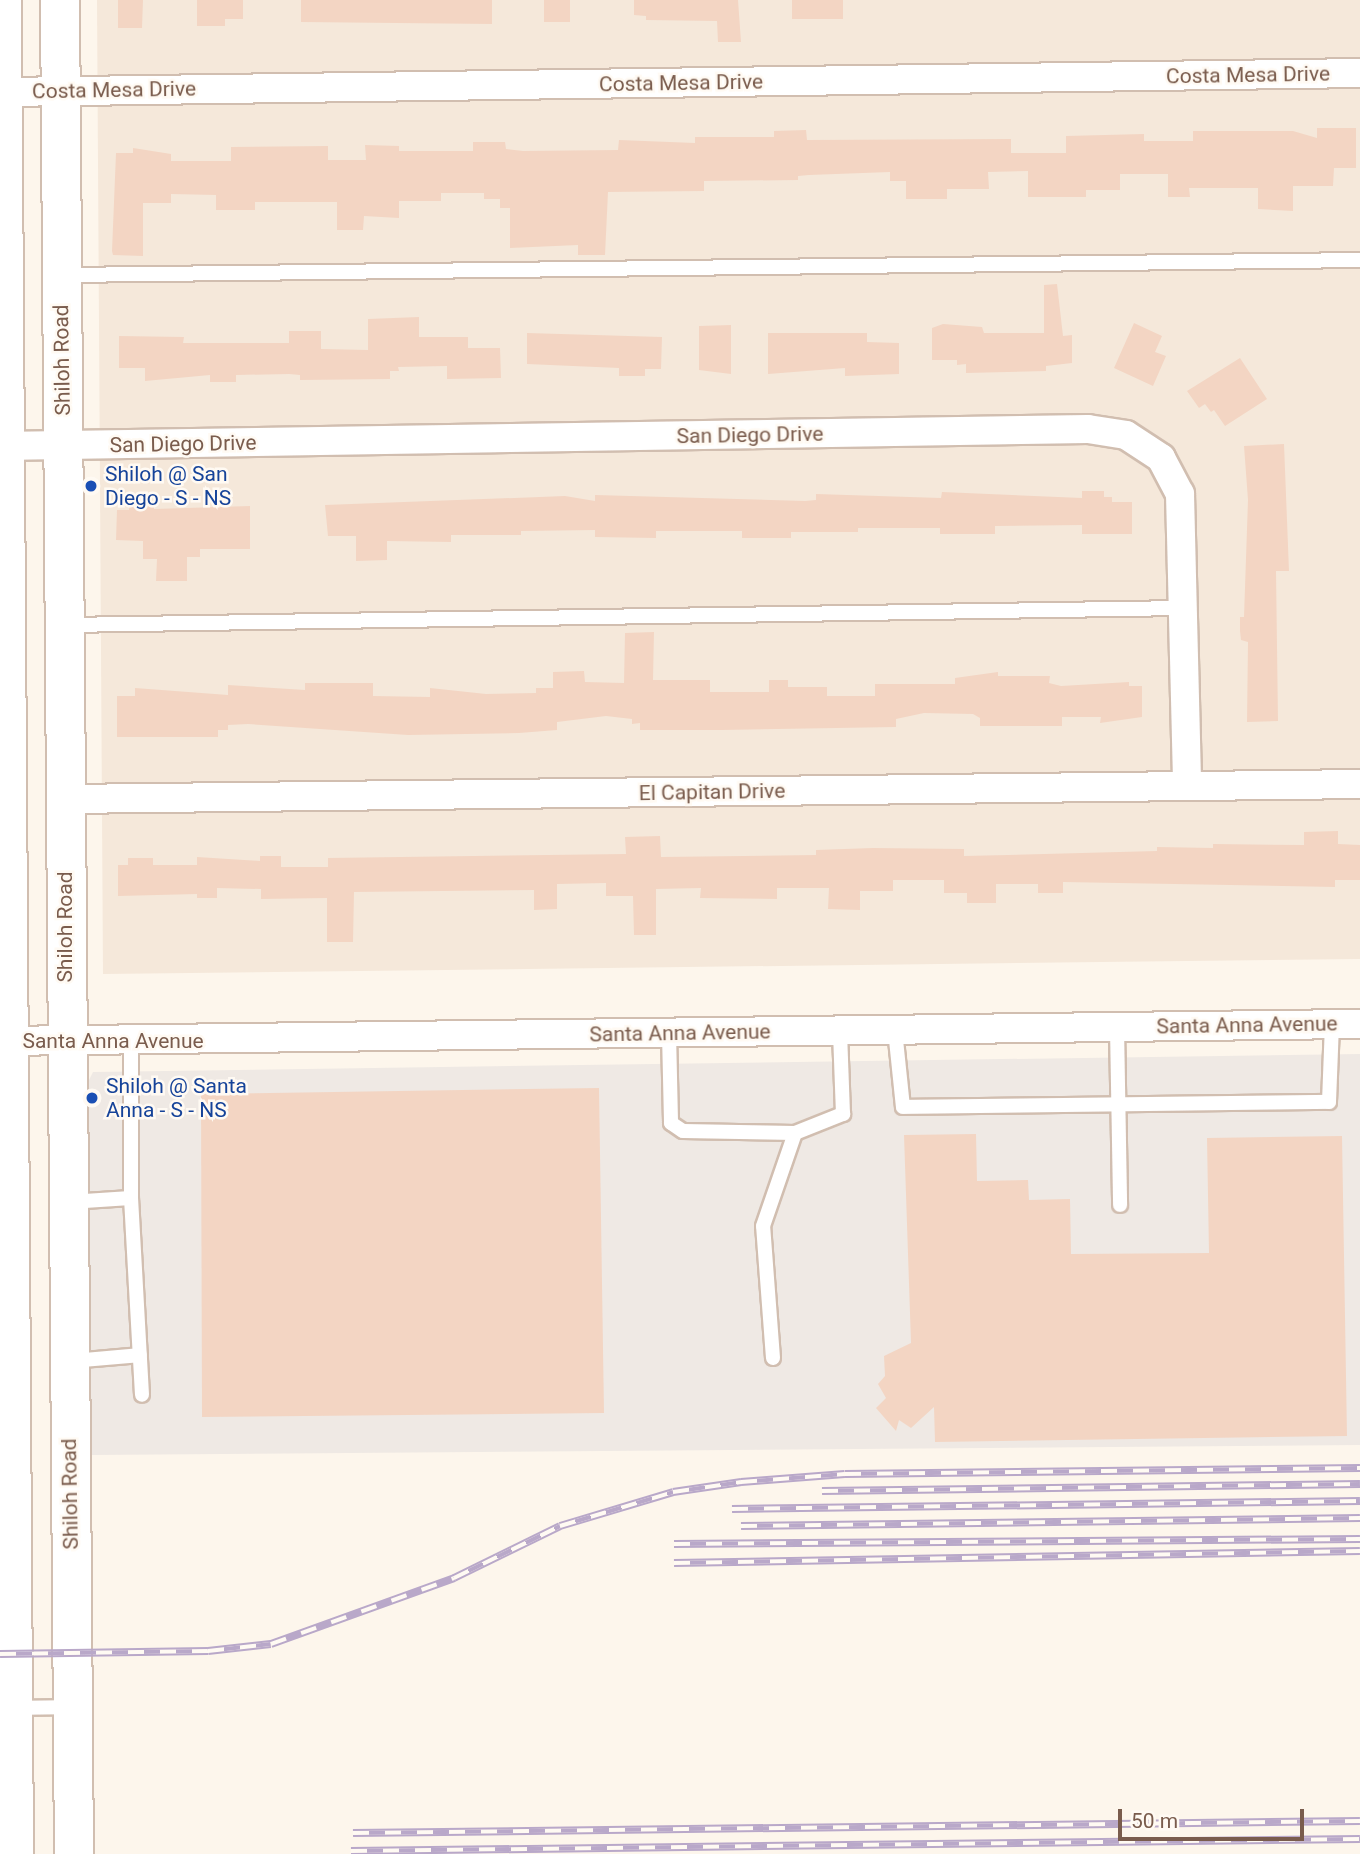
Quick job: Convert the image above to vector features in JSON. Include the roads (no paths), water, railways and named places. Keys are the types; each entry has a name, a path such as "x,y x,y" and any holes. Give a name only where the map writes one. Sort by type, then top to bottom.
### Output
{"main road":[{"path":"2,0 6,1708 14,1854"},
{"name":"Shiloh Road","path":"60,0 68,1361 74,1854"}],"street":[{"name":"Costa Mesa Drive","path":"3,92 1360,73"},
{"name":"San Diego Drive","path":"3,446 1088,429 1126,435 1160,458 1180,494 1187,786"},
{"name":"El Capitan Drive","path":"64,799 1360,784"},
{"name":"Santa Anna Avenue","path":"3,1041 1346,1024"}],"lane":[{"path":"60,275 1360,260"},
{"path":"65,625 1183,608"},
{"path":"895,1030 903,1107 1121,1105 1329,1102 1346,1024"},
{"path":"1117,1027 1121,1105 1120,1205"},
{"path":"670,1033 671,1124 683,1131 795,1133 843,1114 840,1031"},
{"path":"131,1041 131,1198 142,1395"},
{"path":"773,1358 763,1226 795,1133"},
{"path":"67,1202 131,1198"},
{"path":"68,1361 140,1355"},
{"path":"6,1708 72,1707"}],"railway":[{"path":"0,1654 208,1651 271,1644 454,1578 560,1526 673,1492 741,1482 845,1474 1360,1468"},
{"path":"822,1491 1360,1484"},
{"path":"732,1509 1360,1501"},
{"path":"741,1526 1360,1518"},
{"path":"674,1544 1360,1539"},
{"path":"674,1563 1360,1551"},
{"path":"353,1833 1360,1821"},
{"path":"351,1851 1360,1839"}],"place":[{"name":"Shiloh @ San Diego - S - NS","path":"91,486"},
{"name":"Shiloh @ Santa Anna - S - NS","path":"92,1098"}]}
